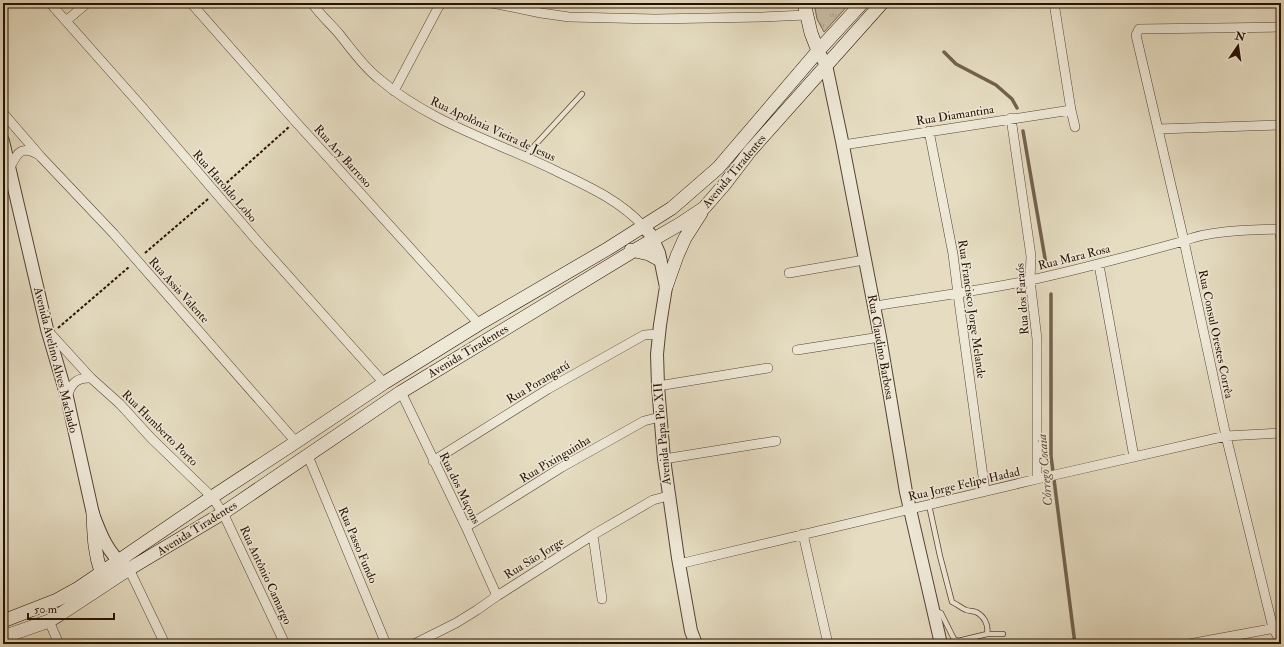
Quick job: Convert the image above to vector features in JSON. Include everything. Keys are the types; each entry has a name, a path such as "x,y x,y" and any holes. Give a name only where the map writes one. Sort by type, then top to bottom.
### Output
{"main road":[{"name":"Avenida Tiradentes","path":"3,621 57,600 102,572 117,560 384,383 478,324 609,248 672,208 718,168 818,51 862,3"},
{"name":"Avenida Tiradentes","path":"4,633 49,621 129,569 223,513 401,392 680,224 704,208 750,151 882,3"},
{"path":"805,9 818,51"},
{"path":"666,287 685,238 704,208"},
{"path":"609,248 635,250 650,254 660,260"},
{"path":"93,514 94,544 96,556 102,572"}],"street":[{"name":"Rua Haroldo Lobo","path":"50,3 143,108 215,193 384,383"},
{"path":"66,21 87,3"},
{"name":"Rua Ary Barroso","path":"191,3 478,324"},
{"name":"Rua Apolônia Vieira de Jesus","path":"312,3 358,58 377,77 415,106 436,118 525,156 598,192 624,208 643,226"},
{"path":"394,91 442,3"},
{"path":"492,3 569,18 762,18 805,9"},
{"path":"1054,3 1074,128"},
{"name":"Rua Consul Orestes Corrêa","path":"1281,27 1139,29 1136,32 1184,241 1226,436 1281,642"},
{"name":"Rua Claudino Barbosa","path":"818,51 826,65 843,144 880,338 910,509 941,644"},
{"name":"Rua Diamantina","path":"843,144 1071,110"},
{"name":"Rua Assis Valente","path":"3,113 41,157 114,234 296,442"},
{"name":"Rua dos Faraós","path":"1011,118 1031,256 1030,280 1037,339 1039,478"},
{"path":"1158,129 1281,125"},
{"name":"Rua Francisco Jorge Melande","path":"929,130 953,254 985,491"},
{"name":"Avenida Avelino Alves Machado","path":"3,141 47,329 66,397 93,514 100,532 110,550 117,560 129,569"},
{"name":"Rua Assis Valente","path":"10,167 17,154 22,151 31,151 41,157"},
{"name":"Avenida Papa Pio XII","path":"643,226 653,240 658,253 666,287 659,334 658,386 660,417 668,496 691,631 696,644"},
{"path":"1280,229 1281,240"},
{"name":"Rua Mara Rosa","path":"874,306 958,294 1099,265 1209,233 1280,229"},
{"path":"789,273 864,260"},
{"path":"1099,265 1134,457"},
{"name":"Rua Humberto Porto","path":"47,329 91,378 120,404 151,438 212,497"},
{"name":"Rua Porangatú","path":"433,461 548,388 644,335 659,334"},
{"path":"797,350 880,338"},
{"path":"658,386 768,368"},
{"path":"66,397 72,383 83,377 91,378"},
{"name":"Rua dos Maçons","path":"401,392 466,527 497,596"},
{"name":"Rua Pixinguinha","path":"466,527 562,467 644,422 660,417"},
{"name":"Rua Jorge Felipe Hadad","path":"679,564 1039,478 1226,436 1281,433"},
{"path":"664,460 776,441"},
{"name":"Rua Passo Fundo","path":"308,456 386,644"},
{"name":"Rua São Jorge","path":"414,644 456,623 593,535 653,500 668,496"},
{"name":"Rua Antônio Camargo","path":"212,497 223,513 285,644"},
{"path":"803,534 828,644"},
{"path":"593,535 602,599"},
{"path":"129,569 165,644"},
{"path":"49,621 59,644"},
{"path":"1189,644 1277,628"}],"lane":[{"path":"525,156 582,94"},
{"path":"929,504 952,602 966,610 976,612 981,616 986,622 988,629 987,634"},
{"path":"933,611 941,613 954,639 958,641 987,634 1003,634"}],"path":[{"path":"215,193 295,121"}],"green space":[{"path":"814,3 850,3 824,32 817,19"}],"waterway":[{"name":"Córrego Cocaia","path":"944,52 956,64 996,85 1012,99 1017,108"},
{"name":"Córrego Cocaia","path":"1023,131 1046,264"},
{"name":"Córrego Cocaia","path":"1051,294 1051,456 1075,644"}]}
